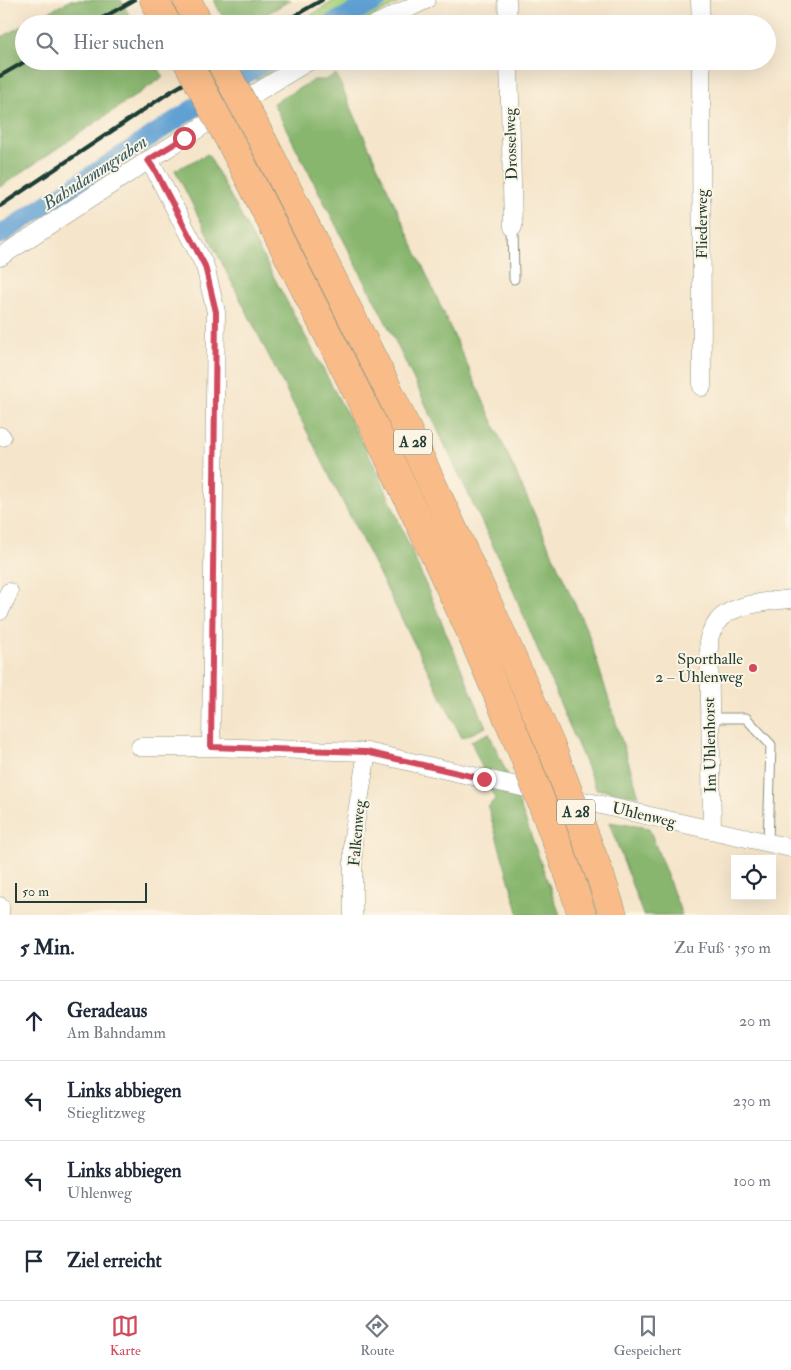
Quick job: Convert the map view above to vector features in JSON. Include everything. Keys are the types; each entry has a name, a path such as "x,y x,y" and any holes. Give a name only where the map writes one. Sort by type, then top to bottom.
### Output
{"highway":[{"path":"154,0 162,15"},
{"path":"187,0 195,15"},
{"name":"A 28","path":"192,70 241,162 372,422 467,624 524,756 571,880 582,915"},
{"name":"A 28","path":"225,70 264,143 391,395 492,612 551,746 613,915"}],"street":[{"path":"395,15 426,0"},
{"path":"507,0 508,15"},
{"path":"700,0 701,15"},
{"path":"0,257 148,160 294,70"},
{"name":"Drosselweg","path":"509,70 513,227"},
{"name":"Fliederweg","path":"701,70 702,387"},
{"path":"148,160 205,266 216,312 211,747"},
{"path":"0,611 10,592"},
{"name":"Im Uhlenhorst","path":"712,830 708,638 718,620 736,608 768,601 791,599"},
{"name":"Uhlenweg","path":"140,747 211,747 366,752 791,848"},
{"name":"Falkenweg","path":"353,915 354,836 366,752"},
{"path":"0,906 0,915"}],"lane":[{"path":"513,227 514,279"},
{"path":"709,718 746,718 771,745 768,843"}],"green space":[{"path":"71,0 121,0 129,15 43,15"},
{"path":"214,0 291,0 265,15 222,15"},
{"path":"336,0 404,0 375,15 312,15"},
{"path":"15,30 15,70 160,70 163,77 0,187 0,38"},
{"path":"251,70 273,70 256,80"},
{"path":"336,74 588,633 639,796 596,789 505,571 392,334 273,103 314,80 325,80"},
{"path":"208,154 378,472 486,727 462,738 175,170"},
{"path":"489,733 515,792 560,915 519,915 488,807 495,799 471,741"},
{"path":"609,822 649,828 682,915 643,915"}],"waterway":[{"name":"Bahndammgraben","path":"349,15 378,0"},
{"name":"Bahndammgraben","path":"0,235 252,70"}],"railway":[{"path":"108,15 134,0"},
{"path":"296,15 322,0"},
{"path":"0,76 15,67"},
{"path":"0,206 170,92 207,70"}],"place":[{"name":"Sporthalle 2 – Uhlenweg","path":"753,668"}],"route":[{"path":"184,138 148,160 205,266 216,312 211,747 366,752 484,779"}]}
